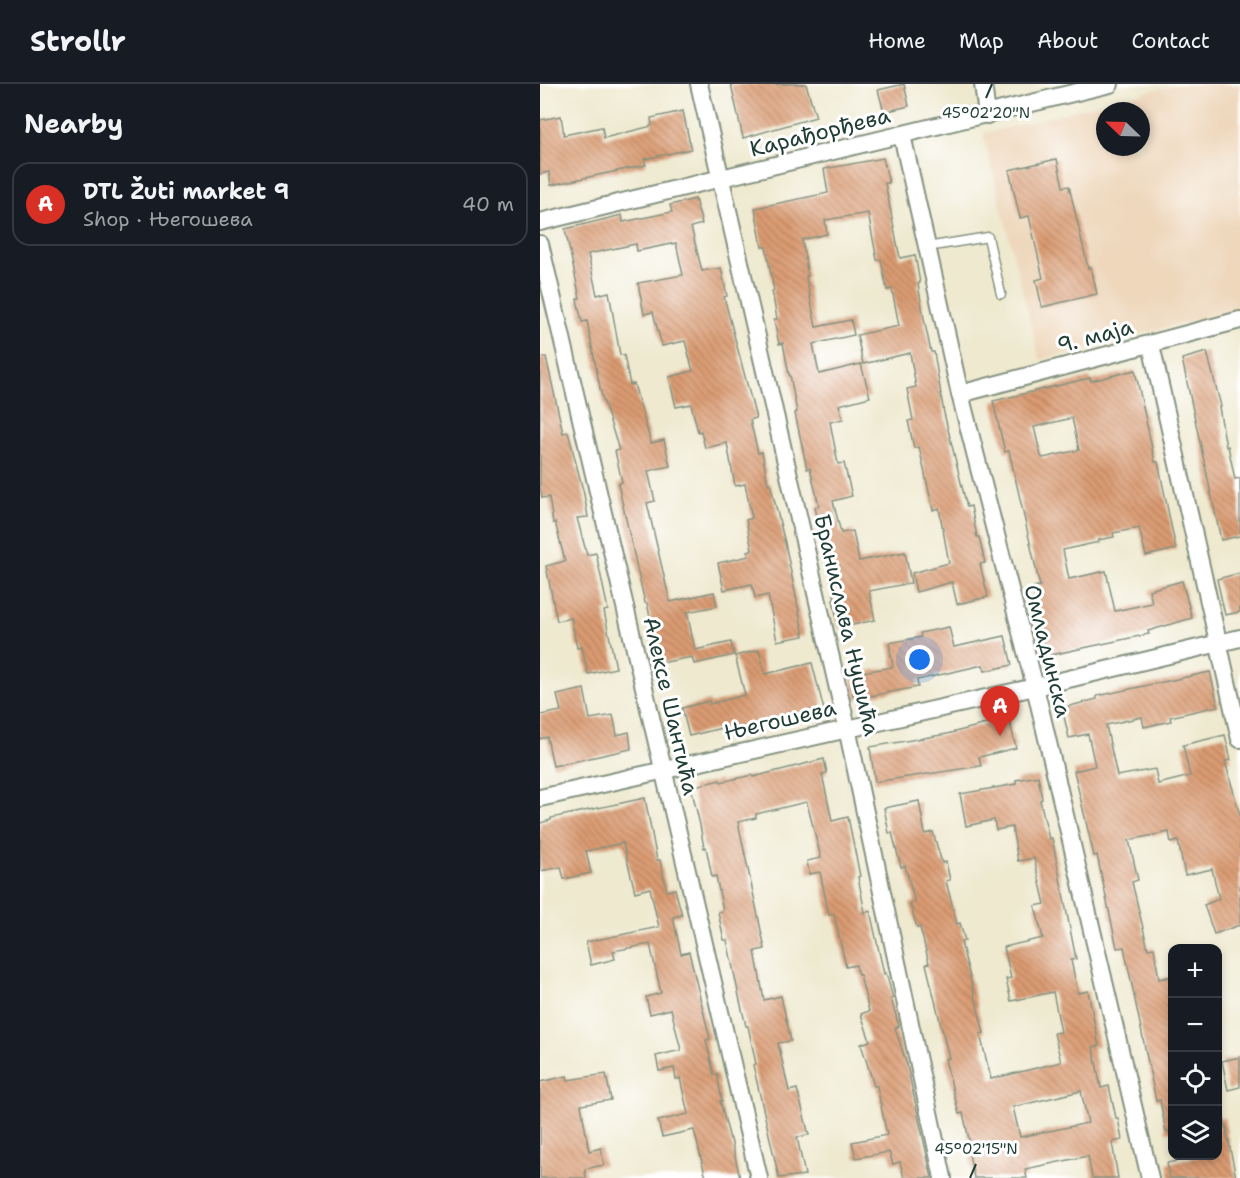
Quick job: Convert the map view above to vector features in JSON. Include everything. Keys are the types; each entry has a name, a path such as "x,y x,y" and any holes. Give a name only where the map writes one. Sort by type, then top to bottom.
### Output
{"street":[{"name":"Бранислава Нушића","path":"699,84 847,728 944,1178"},
{"path":"983,84 987,115"},
{"name":"Карађорђева","path":"540,222 1110,84"},
{"name":"Омладинска","path":"902,135 960,394 1035,687 1150,1178"},
{"name":"Алексе Шантића","path":"540,244 759,1178"},
{"name":"9. маја","path":"960,394 1240,320"},
{"path":"1151,345 1240,739"},
{"name":"Његошева","path":"540,798 1035,687 1240,638"}],"lane":[{"path":"927,247 988,237 1000,294"}],"shaded area":[{"path":"1177,84 1240,84 1240,309 1040,360 983,134 1096,105 1096,156 1150,156 1150,102 1107,102"}],"building":[{"path":"731,84 806,84 816,117 743,138"},
{"path":"904,84 909,106 884,112 878,90"},
{"path":"683,111 691,149 644,159 646,165 551,185 549,172 540,174 540,120 561,116 564,135 602,127 604,138 652,126 651,118"},
{"path":"883,158 889,183 885,183 900,258 915,255 924,319 931,352 934,352 944,413 967,507 971,506 977,537 979,537 985,563 980,564 988,597 957,604 952,582 916,592 912,573 949,563 939,508 933,510 919,447 914,448 908,421 913,420 907,389 916,387 910,353 863,364 857,335 899,326 892,289 887,290 881,260 877,260 868,213 825,220 827,234 802,240 808,276 806,277 816,327 851,320 854,335 813,344 819,374 861,364 870,397 839,405 843,419 830,422 838,464 844,463 852,496 833,501 841,533 853,531 859,561 905,552 911,583 869,591 875,620 839,628 815,507 819,506 810,468 807,469 783,343 779,344 774,320 777,319 772,291 774,291 766,247 762,247 755,208 828,193 824,169"},
{"path":"1057,159 1063,187 1069,186 1088,268 1091,267 1097,294 1042,307 1036,280 1043,278 1029,216 1020,218 1009,170"},
{"path":"695,199 702,224 691,227 702,271 721,268 727,296 724,297 756,418 750,420 758,453 762,452 768,484 770,483 785,543 804,636 777,641 768,595 755,598 752,584 724,590 718,563 749,556 747,551 752,550 746,520 752,518 745,484 735,486 727,443 705,448 701,431 698,432 691,404 676,407 669,377 693,371 685,341 662,346 653,312 644,314 638,283 683,275 676,243 637,251 636,244 588,254 597,295 609,292 620,355 624,355 630,385 634,384 651,443 664,440 670,466 648,471 655,501 647,503 670,602 714,592 717,606 687,612 695,650 731,642 734,655 694,664 692,657 660,663 618,484 622,482 615,451 619,450 601,393 587,321 582,322 577,299 580,298 565,229 622,215 623,222 672,212 670,205"},
{"path":"1207,352 1221,406 1219,407 1226,447 1228,446 1235,479 1240,478 1240,536 1221,540 1182,359"},
{"path":"546,357 563,433 568,432 584,494 588,517 577,518 587,555 596,553 608,610 604,611 616,668 588,674 582,647 577,648 571,618 557,621 546,566 565,561 555,522 553,523 549,497 542,498 540,486 540,358"},
{"path":"1135,370 1155,462 1158,462 1176,549 1146,556 1139,528 1113,533 1114,537 1063,550 1069,579 1106,571 1115,611 1152,603 1149,590 1182,581 1192,618 1148,631 1149,634 1046,656 1033,587 1040,586 1009,451 1005,452 993,401 1090,378 1091,381","holes":["1072,418 1079,450 1043,458 1034,427"]},
{"path":"1240,573 1240,612 1225,615 1217,579"},
{"path":"949,627 954,647 1005,636 1012,665 985,671 983,665 917,680 918,687 854,699 850,674 893,667 889,643 921,637 920,633"},
{"path":"759,650 765,674 812,663 824,710 727,732 726,727 689,736 682,708 745,695 735,656"},
{"path":"1210,672 1218,706 1170,717 1171,721 1144,727 1142,717 1106,725 1117,776 1155,769 1158,784 1190,776 1183,745 1225,735 1231,760 1225,761 1240,815 1240,925 1214,934 1204,905 1219,899 1212,869 1185,875 1178,841 1171,843 1169,832 1129,840 1138,880 1132,882 1148,949 1154,948 1159,979 1168,977 1168,1132 1166,1132 1160,1100 1156,1101 1124,947 1117,948 1097,855 1094,856 1074,771 1095,766 1088,734 1069,738 1062,708 1097,699 1097,696"},
{"path":"584,689 590,719 613,715 617,735 629,732 631,749 553,766 547,737 540,739 540,715 561,711 557,695"},
{"path":"1009,718 1016,748 979,757 981,766 875,782 870,747 947,734"},
{"path":"824,759 827,773 822,774 832,821 848,817 865,913 870,911 884,974 886,973 893,998 891,999 899,1026 895,1028 907,1065 932,1178 904,1178 900,1162 893,1164 889,1152 856,1158 852,1142 887,1135 877,1086 874,1086 861,1044 870,1041 861,1014 869,1011 860,975 858,975 856,965 846,967 834,914 829,915 820,872 809,874 807,861 821,858 806,802 756,814 756,818 738,822 765,949 755,951 764,1000 781,996 791,1041 778,1043 789,1091 797,1089 809,1135 797,1137 805,1175 779,1178 753,1065 756,1064 748,1026 746,1026 727,940 724,940 718,912 723,911 716,876 712,877 691,787 720,780 721,782 752,775 753,777"},
{"path":"1038,776 1042,799 1040,800 1049,839 1052,838 1076,959 1071,960 1078,993 1088,991 1099,1046 1093,1047 1101,1088 1109,1086 1116,1118 1118,1118 1122,1140 1112,1142 1118,1178 1092,1178 1088,1156 1025,1169 1027,1178 974,1178 968,1149 971,1148 963,1113 959,1114 945,1059 949,1058 926,964 929,963 920,927 917,928 910,903 915,902 905,866 901,867 892,833 889,833 884,808 919,801 925,834 933,832 942,863 946,862 950,880 946,881 957,924 960,923 965,941 961,942 984,1033 980,1034 991,1079 1061,1062 1054,1033 1061,1032 1053,992 1011,1001 1006,979 1011,978 1004,947 1043,938 1035,906 1045,904 1034,858 1018,861 1012,827 996,830 994,820 966,826 960,794 1016,784 1016,780","holes":["1081,1091 1088,1123 1020,1137 1013,1107"]},
{"path":"645,798 657,860 660,860 667,891 675,889 682,915 673,917 681,954 689,952 710,1039 706,1040 714,1075 717,1074 722,1101 720,1101 740,1178 706,1178 694,1130 662,1137 658,1121 688,1114 680,1078 676,1079 674,1068 659,1071 656,1056 681,1050 671,1009 650,1014 646,997 661,993 650,944 613,951 615,959 591,965 586,942 659,927 650,888 635,892 623,843 586,851 591,873 564,879 561,867 540,871 540,823 551,820 551,818"},
{"path":"1240,1057 1240,1087 1228,1090 1222,1061"},
{"path":"606,1074 611,1100 581,1105 589,1151 601,1148 604,1165 585,1169 586,1178 540,1178 540,1082 567,1076 568,1080"},
{"path":"1222,1118 1224,1118 1236,1178 1170,1178 1167,1163 1181,1160 1222,1160"}],"place":[{"name":"DTL Žuti market 9","path":"1000,736"}]}
